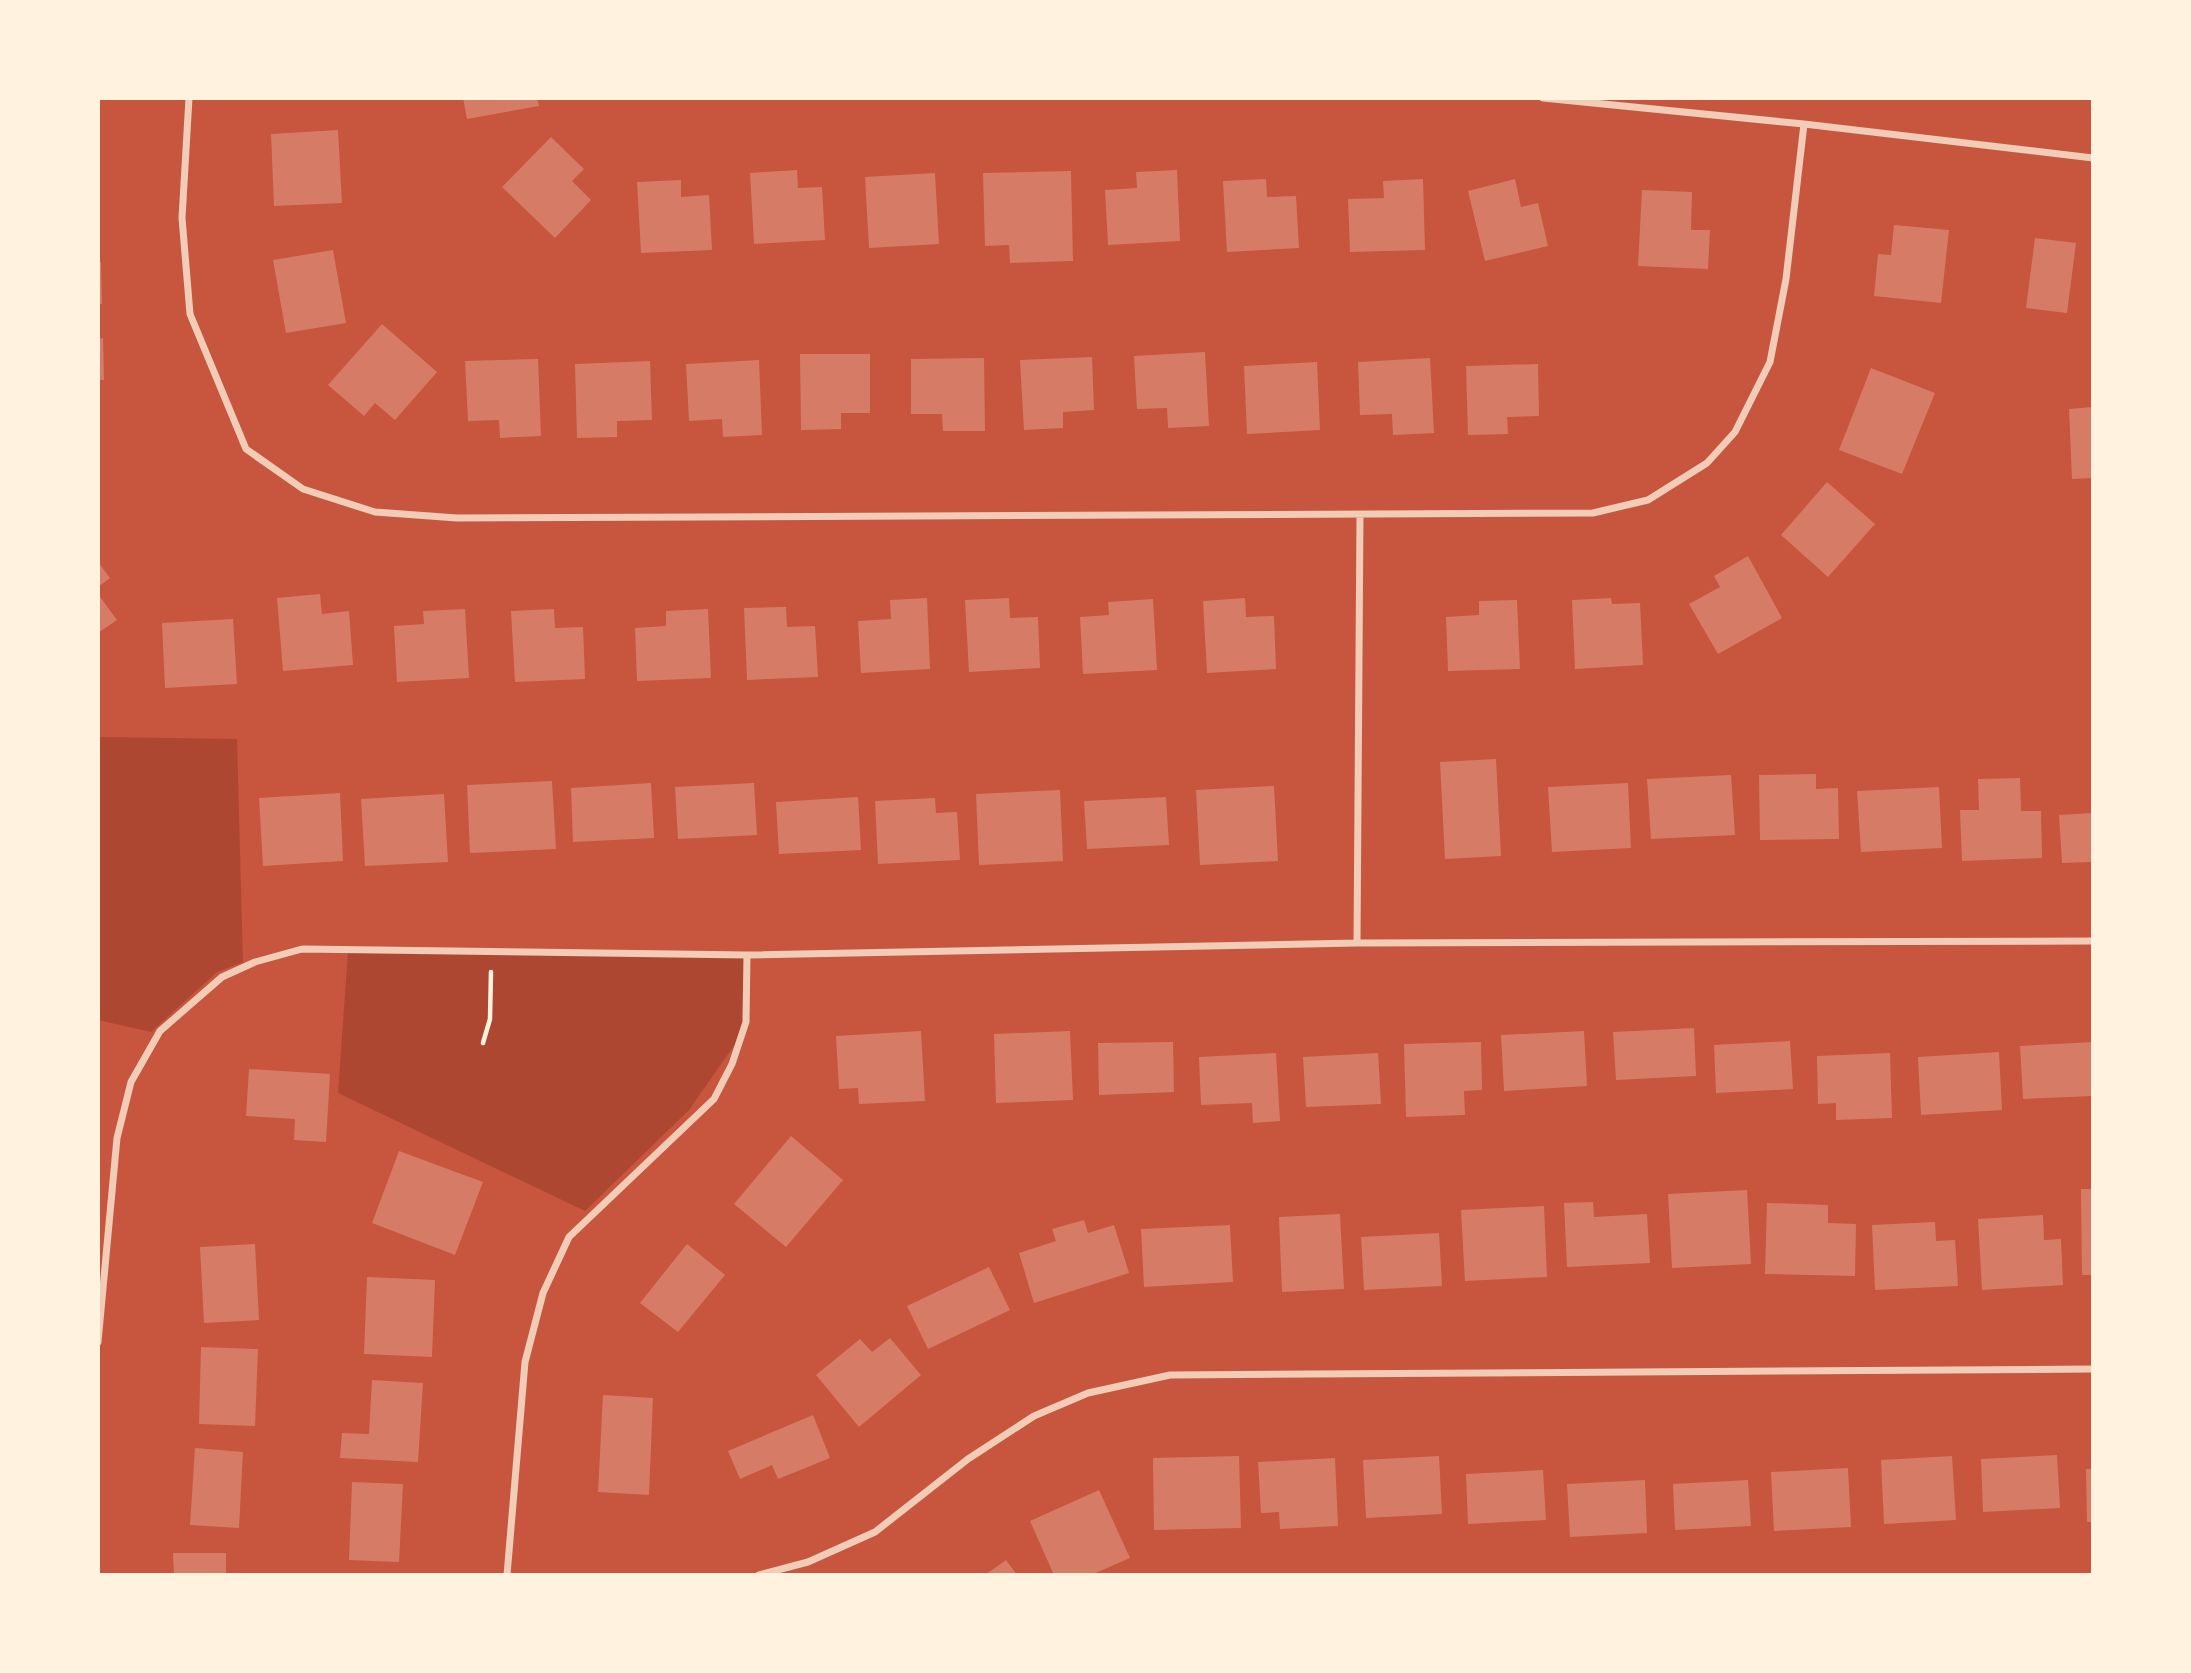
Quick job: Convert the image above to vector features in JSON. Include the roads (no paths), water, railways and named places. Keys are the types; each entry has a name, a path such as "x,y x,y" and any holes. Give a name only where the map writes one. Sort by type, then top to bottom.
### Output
{"street":[{"path":"189,98 182,218 190,314 246,449 303,489 375,512 457,518 1593,513 1647,500 1707,463 1735,432 1770,362 1786,279 1804,124"},
{"path":"1543,98 1804,124 2093,158"},
{"path":"1357,943 1360,515"},
{"path":"98,1342 100,1292 117,1138 131,1082 160,1031 222,977 255,962 302,949 747,955 1357,943 2093,941"},
{"path":"507,1575 526,1362 543,1293 569,1237 714,1099 732,1064 746,1022 747,955"},
{"path":"759,1575 808,1562 875,1532 968,1459 1034,1416 1088,1393 1170,1376 2093,1370"}]}
